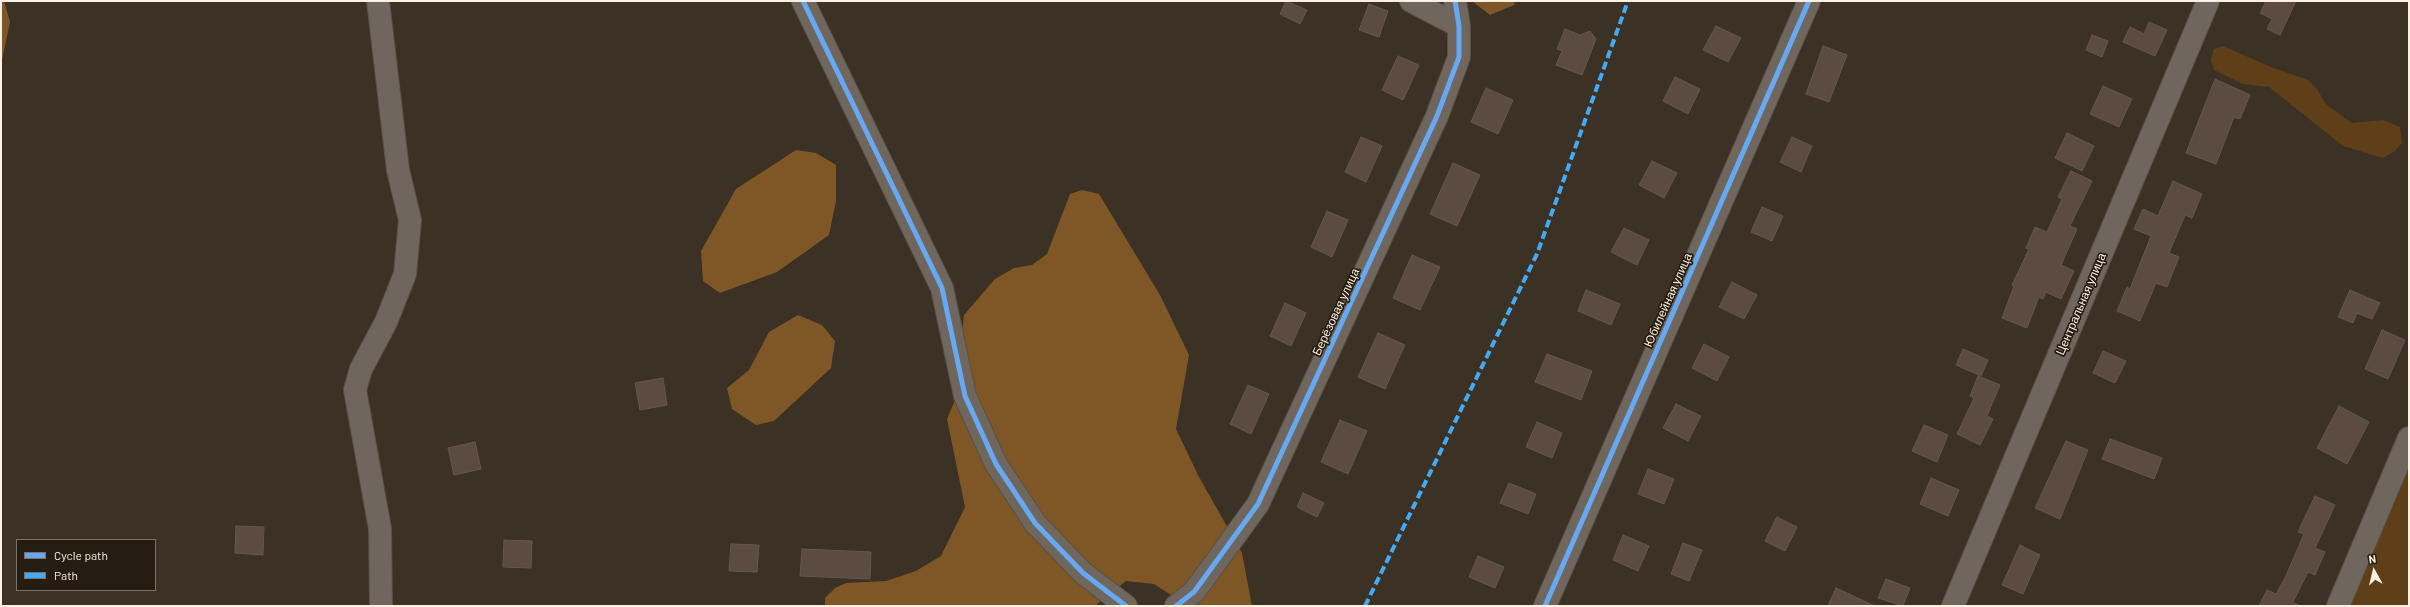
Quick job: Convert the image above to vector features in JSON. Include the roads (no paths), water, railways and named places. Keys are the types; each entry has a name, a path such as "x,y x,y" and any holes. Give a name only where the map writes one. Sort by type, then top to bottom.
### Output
{"street":[{"path":"378,1 398,170 410,220 406,274 386,322 361,369 355,390 380,529 381,606"},
{"path":"804,1 942,288 965,396 996,464 1035,523 1083,573 1126,606"},
{"path":"1411,1 1459,26"},
{"name":"Берёзовая улица","path":"1176,606 1194,592 1258,504 1437,116 1459,57 1459,26 1455,1"},
{"name":"Юбилейная улица","path":"1545,606 1809,1"},
{"name":"Центральная улица","path":"1953,606 2208,1"},
{"path":"2338,606 2409,438"}]}
